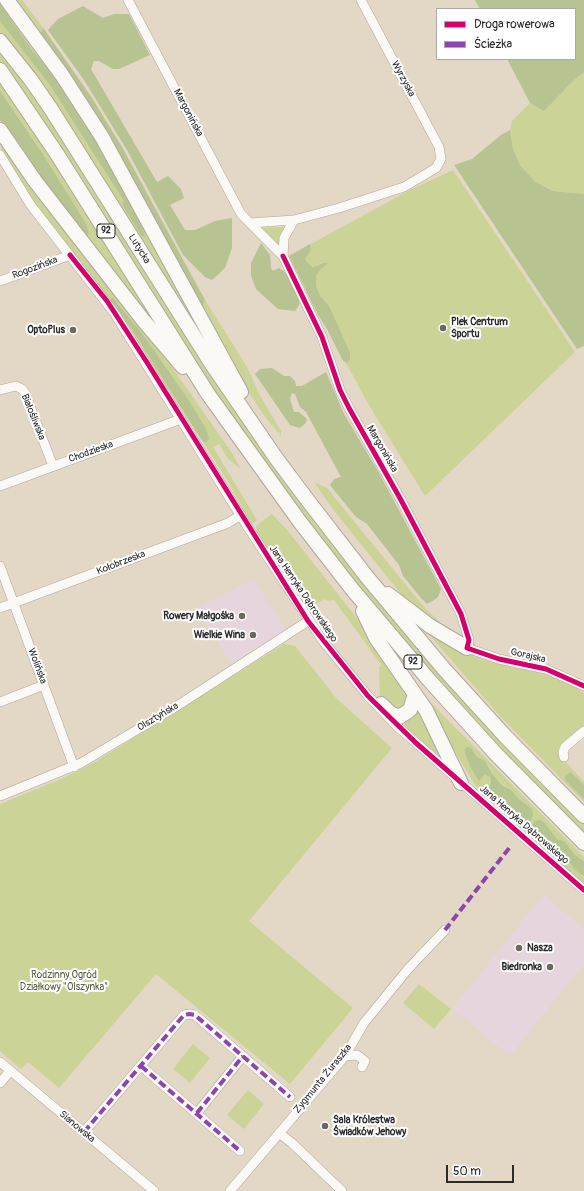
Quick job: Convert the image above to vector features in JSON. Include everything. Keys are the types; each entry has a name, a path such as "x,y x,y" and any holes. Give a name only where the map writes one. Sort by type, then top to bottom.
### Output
{"main road":[{"path":"7,0 62,75 102,137 276,458"},
{"name":"Lutycka","path":"0,41 31,80 51,109 194,336 276,458"},
{"name":"Lutycka","path":"0,70 53,147 208,394"},
{"path":"0,130 35,181 139,314 169,351 208,394"},
{"name":"92","path":"208,394 280,495 352,589 396,643 466,722 529,789 584,843"},
{"name":"92","path":"276,458 368,577 467,694 584,816"},
{"path":"368,577 430,626 467,648"},
{"path":"352,589 376,638 426,710 461,783"},
{"path":"381,704 390,713 399,717 410,710 415,694"}],"street":[{"name":"Margonińska","path":"128,0 241,214 283,256 322,338 335,377 349,408 401,500 461,614 469,640 467,648"},
{"name":"Wyrzyska","path":"294,220 339,208 404,187 436,168 441,159 439,147 361,0"},
{"name":"Jana Henryka Dąbrowskiego","path":"0,155 30,204 115,314 308,621 368,696 398,727 584,890"},
{"path":"250,223 294,220"},
{"path":"283,256 284,238 294,220"},
{"name":"Rogozińska","path":"0,281 70,255"},
{"name":"Białośliwska","path":"0,390 16,386 22,389 25,393 53,466"},
{"name":"Chodzieska","path":"0,486 181,419"},
{"name":"Kołobrzeska","path":"0,608 228,523 242,515"},
{"name":"Wolińska","path":"0,566 74,767"},
{"name":"Olsztyńska","path":"0,796 74,767 176,706 308,621"},
{"name":"Gorajska","path":"467,648 499,659 546,669 566,676 584,686"},
{"path":"0,702 44,685"},
{"path":"564,757 563,752 565,747 584,731"},
{"name":"Zygmunta Żuraszka","path":"230,1191 345,1056 364,1023 408,969 445,930"},
{"path":"84,1132 184,1015 189,1014 195,1015 290,1097"},
{"path":"345,1056 357,1055 365,1061 362,1067"},
{"path":"197,1113 243,1056"},
{"name":"Sianowska","path":"0,1062 154,1191"},
{"path":"141,1066 240,1151"},
{"path":"0,1083 10,1071"},
{"path":"279,1133 342,1191"}],"shaded area":[{"path":"254,579 286,630 231,664 197,608"},
{"path":"544,894 584,930 584,964 510,1056 452,1009"}],"green space":[{"path":"0,0 69,95 184,300 184,306 10,44 0,32"},
{"path":"14,0 22,0 44,29 42,30 41,36"},
{"path":"475,0 584,0 584,72 572,82 544,111 530,103 508,60 576,60 576,8 479,8"},
{"path":"0,4 31,49 67,91 127,193 143,229 145,238 140,234 122,204 124,201 50,85 0,21"},
{"path":"83,6 103,18 114,14 129,14 150,55 119,69 113,69 99,61 94,61 91,69 157,182 168,176 181,189 184,198 170,205 185,230 195,230 215,221 232,218 232,248 225,268 212,280 205,277 183,255 127,150 84,80 48,30 58,19"},
{"path":"44,29 92,98 122,147 205,300 203,305 199,305 41,36 42,30"},
{"path":"0,49 28,86 252,433 569,809 584,824 584,835 456,702 341,566 225,408 24,93 0,62"},
{"path":"584,72 584,194 553,191 535,182 520,165 513,149 510,130 512,121 530,103 544,110"},
{"path":"0,80 25,115 168,341 43,182 0,120"},
{"path":"0,91 44,156 85,222 89,233 86,237 0,120"},
{"path":"510,130 513,149 520,165 535,182 553,191 584,194 584,346 577,349 454,165 472,159 501,135"},
{"path":"0,140 167,360 232,453 241,469 228,459 219,444 213,447 257,520 254,523 251,523 226,478 119,313 30,197 2,151"},
{"name":"Plek Centrum Sportu","path":"453,170 575,352 425,496 367,402 289,256 410,190"},
{"path":"286,227 279,247 261,228"},
{"path":"261,243 270,255 271,268 273,271 279,268 288,274 300,298 299,305 295,311 278,309 256,289 251,276 251,263"},
{"path":"310,244 311,250 305,259 306,261 313,268 323,263 328,263 316,276 316,286 320,296 329,306 350,353 350,359 347,363 343,361 327,329 318,315 289,256"},
{"path":"113,298 143,335 188,399 205,427 209,438 207,442 204,442 201,439 132,329 110,300"},
{"path":"205,300 247,367 259,394 281,431 281,436 265,417 236,373 199,305 203,305"},
{"path":"272,368 284,376 290,376 295,381 296,386 302,386 326,372 344,414 379,473 441,589 438,597 431,602 427,604 421,598 403,576 399,565 367,524 355,516 330,485 334,479 341,477 306,412 300,407 295,394 292,393 290,399 294,412 299,412 307,419 306,423 300,428 290,425 255,374 260,369"},
{"path":"314,482 327,488 427,610 451,633 409,604 335,512"},
{"path":"272,514 288,531 367,631 410,699 399,712 382,700 380,696 379,667 382,666 334,600 328,601 325,599 315,604 302,599 257,532 256,526"},
{"path":"419,623 464,652 500,664 545,674 571,684 584,693 584,726 563,747 563,759 584,782 584,802 500,716"},
{"name":"Rodzinny Ogród Działkowy \"Olszynka\"","path":"284,644 295,646 337,699 392,748 249,921 353,1008 290,1084 156,974 59,1088 28,1062 21,1069 0,1051 0,804 61,779 95,762"},
{"path":"422,696 424,696 584,857 584,861 575,855 563,842 557,839 544,822 540,842 552,850 556,857 572,864 576,871 584,876 584,884 496,806 475,785","holes":["464,750 473,750 477,757 488,765 495,778 530,808 524,823 522,817 515,819 500,806 498,798 493,798 489,785 491,779 486,775 480,780 478,779 470,767"]},
{"path":"418,708 454,769 405,727 404,722"},
{"path":"467,747 471,748 477,757 485,761 493,775 503,786 511,790 519,799 532,809 533,815 529,824 525,824 521,816 517,820 500,806 498,798 495,799 488,790 491,781 490,777 485,775 479,781 470,767 464,750"},
{"path":"570,772 584,785 584,799 566,781 565,776"},
{"path":"539,820 544,822 557,839 565,842 575,855 584,861 584,876 576,871 571,864 556,857 552,850 532,835 530,827 535,821"},
{"path":"419,984 451,1009 434,1029 403,1003"},
{"path":"193,1044 210,1058 190,1083 173,1069"},
{"path":"248,1090 264,1104 244,1129 227,1115"}],"marked path":[{"path":"445,930 510,847"},
{"path":"84,1132 184,1015 189,1014 195,1015 290,1097"},
{"path":"197,1113 243,1056"},
{"path":"141,1066 240,1151"}],"cycle path":[{"path":"70,255 107,301 148,364 308,621 368,696 416,743 584,890"},
{"path":"283,256 322,337 340,390 401,500 461,614 469,640 467,648 499,659 546,669 584,686"}],"place":[{"name":"Plek Centrum Sportu","path":"443,328"},
{"name":"OptoPlus","path":"73,330"},
{"name":"Rowery Małgośka","path":"242,616"},
{"name":"Wielkie Wina","path":"253,635"},
{"name":"Nasza","path":"519,948"},
{"name":"Biedronka","path":"550,967"},
{"name":"Sala Królestwa Świadków Jehowy","path":"325,1126"}]}
